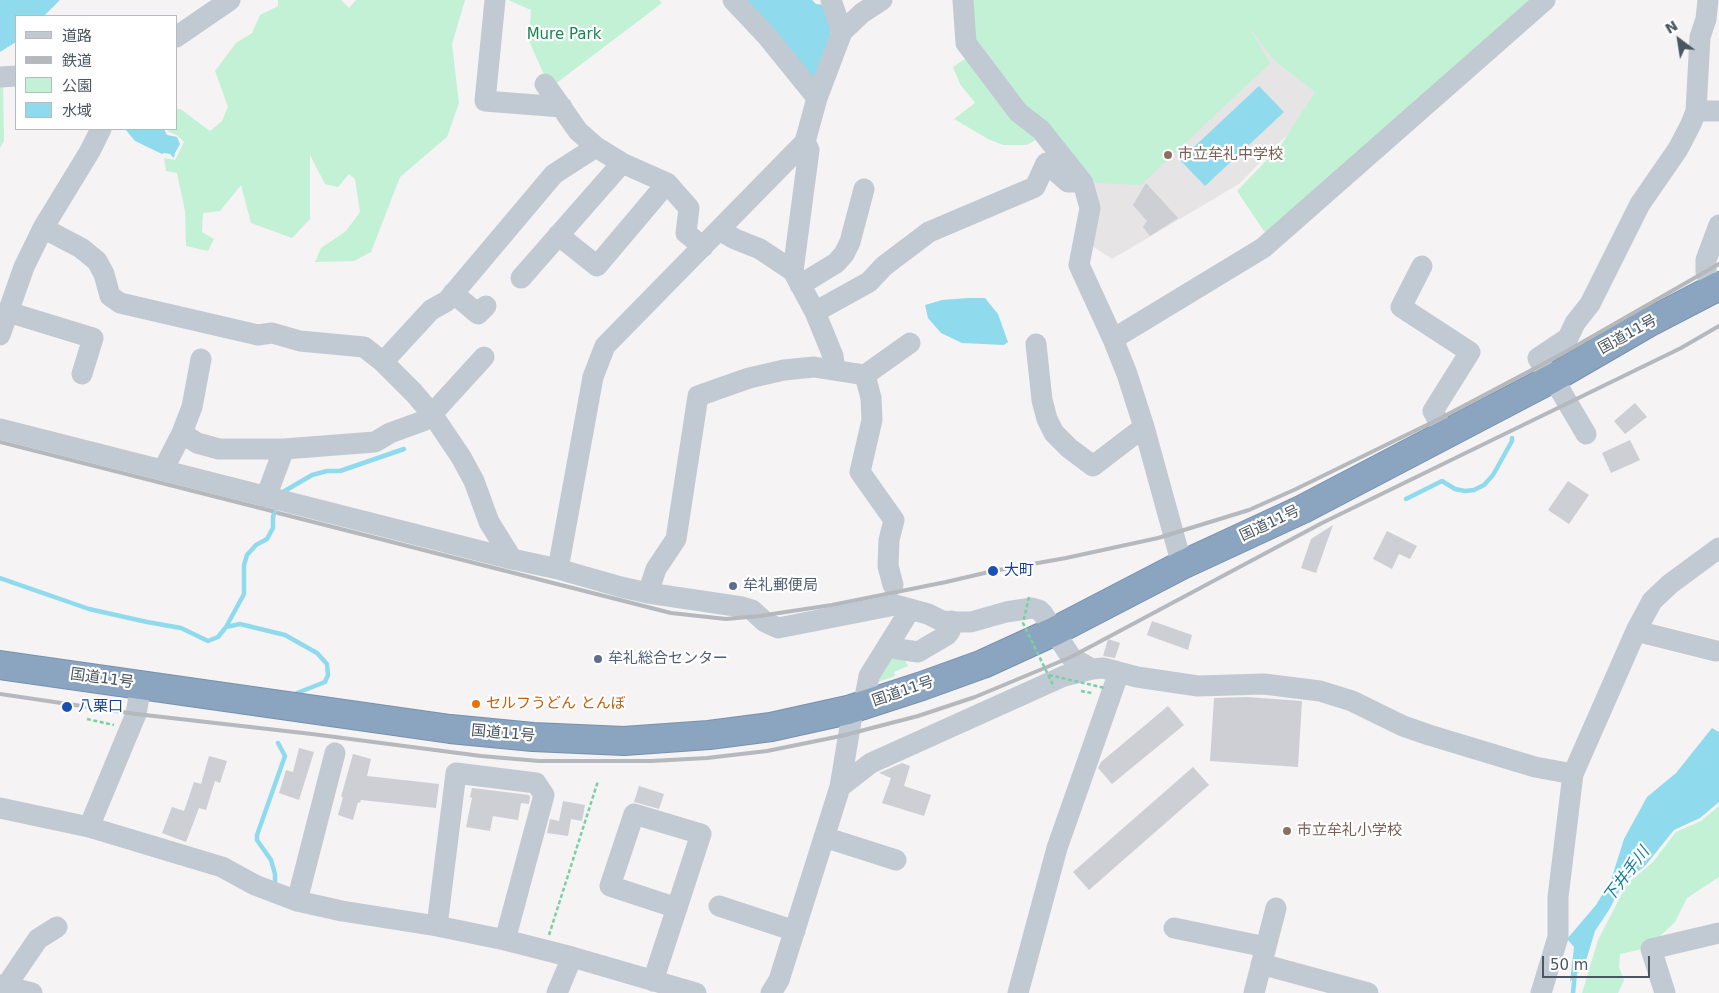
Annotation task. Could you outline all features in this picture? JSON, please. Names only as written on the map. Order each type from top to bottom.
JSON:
[{"type":"highway","name":"国道11号","points":[[0,665],[450,729],[533,737],[624,741],[709,735],[771,727],[859,707],[983,664],[1055,631],[1182,565],[1303,509],[1446,435],[1716,287]]},
{"type":"street","points":[[178,36],[230,0]]},
{"type":"street","points":[[495,0],[485,101],[562,107]]},
{"type":"street","points":[[733,0],[766,35],[817,98]]},
{"type":"street","points":[[831,0],[842,32]]},
{"type":"street","points":[[558,569],[593,377],[605,346],[805,142],[817,98],[842,32],[862,13],[882,0]]},
{"type":"street","points":[[963,0],[966,43],[1018,112],[1041,130],[1083,183],[1090,208],[1079,265],[1114,339],[1144,427],[1182,565]]},
{"type":"street","points":[[1114,339],[1263,248],[1545,0]]},
{"type":"street","points":[[1586,434],[1538,358],[1568,338],[1575,323],[1590,304],[1640,204],[1678,150],[1692,124],[1696,111],[1700,37],[1706,19],[1708,0]]},
{"type":"street","points":[[0,78],[15,76]]},
{"type":"street","points":[[545,84],[578,131],[596,147],[622,163],[667,183],[689,208],[686,233],[703,247]]},
{"type":"street","points":[[1696,111],[1719,111]]},
{"type":"street","points":[[0,334],[7,300],[43,228],[90,151],[100,130]]},
{"type":"street","points":[[797,278],[809,150],[805,142]]},
{"type":"street","points":[[383,362],[431,310],[447,301],[554,174],[596,147]]},
{"type":"street","points":[[521,278],[622,163]]},
{"type":"street","points":[[815,312],[869,282],[884,266],[929,232],[1034,187],[1046,163],[1068,182],[1083,183]]},
{"type":"street","points":[[558,235],[597,266],[667,183]]},
{"type":"street","points":[[797,278],[836,263],[844,254],[850,242],[864,189]]},
{"type":"street","points":[[1716,287],[1706,272],[1706,260],[1719,225]]},
{"type":"street","points":[[43,228],[81,248],[98,261],[110,296],[120,303],[258,335],[272,333],[300,341],[364,347],[383,362],[432,414],[474,480],[489,522],[512,559]]},
{"type":"street","points":[[719,230],[734,239],[760,249],[797,278],[815,312],[833,356],[835,369]]},
{"type":"street","points":[[1422,266],[1401,306],[1470,352],[1433,411],[1446,435]]},
{"type":"street","points":[[453,293],[478,314],[486,306]]},
{"type":"street","points":[[7,300],[93,338],[82,374]]},
{"type":"street","points":[[648,593],[656,569],[676,539],[698,396],[749,378],[784,370],[814,367],[865,375],[910,343]]},
{"type":"street","points":[[1036,344],[1042,400],[1047,419],[1054,433],[1069,448],[1093,466],[1144,427]]},
{"type":"street","points":[[182,433],[197,443],[219,449],[284,449],[375,442],[390,433],[423,421],[432,414],[484,357]]},
{"type":"street","points":[[163,470],[182,433],[192,408],[201,359]]},
{"type":"street","points":[[865,375],[871,398],[872,420],[860,472],[894,520],[889,540],[888,566],[893,585]]},
{"type":"street","points":[[0,429],[648,593],[742,607],[752,610],[765,622],[778,628],[895,605],[928,614],[942,621],[952,622],[971,622],[1006,612],[1032,608],[1039,610],[1043,614],[1071,657],[1092,668]]},
{"type":"street","points":[[266,497],[284,449]]},
{"type":"street","points":[[1541,993],[1558,937],[1558,897],[1573,774],[1636,630],[1652,601],[1670,584],[1719,548]]},
{"type":"street","points":[[771,993],[779,980],[840,787],[859,707],[869,676],[910,610]]},
{"type":"street","points":[[889,644],[898,649],[918,652],[947,635],[952,622]]},
{"type":"street","points":[[1636,630],[1715,647]]},
{"type":"street","points":[[840,787],[871,763],[1064,676],[1092,668],[1103,668],[1137,677],[1198,686],[1264,684],[1320,691],[1352,701],[1403,726],[1429,735],[1535,767],[1573,774]]},
{"type":"street","points":[[1018,993],[1057,848],[1119,672]]},
{"type":"street","points":[[89,827],[136,714],[141,685]]},
{"type":"street","points":[[297,901],[335,754]]},
{"type":"street","points":[[437,926],[456,774],[536,783],[544,795],[505,940]]},
{"type":"street","points":[[0,808],[89,827],[222,867],[255,885],[297,901],[342,911],[437,926],[505,940],[572,957],[696,993]]},
{"type":"street","points":[[653,981],[677,908],[701,834],[634,814],[610,886],[677,908]]},
{"type":"street","points":[[824,837],[896,860]]},
{"type":"street","points":[[718,906],[795,931]]},
{"type":"street","points":[[1254,993],[1276,908]]},
{"type":"street","points":[[32,993],[3,985],[38,939],[57,927]]},
{"type":"street","points":[[1174,928],[1263,955],[1368,993]]},
{"type":"street","points":[[1665,993],[1652,949],[1719,932]]},
{"type":"street","points":[[558,993],[572,957]]},
{"type":"path","points":[[1029,597],[1023,623],[1054,687]]},
{"type":"path","points":[[1049,675],[1105,688]]},
{"type":"path","points":[[1080,690],[1096,694]]},
{"type":"path","points":[[87,719],[130,728]]},
{"type":"path","points":[[544,950],[598,780]]},
{"type":"shaded area","name":"市立牟礼中学校","points":[[966,0],[1261,0],[1331,90],[1239,184],[1112,259],[1089,244],[1097,205]]},
{"type":"green space","points":[[278,0],[341,0],[349,8],[356,0],[465,0],[452,44],[459,103],[447,137],[400,177],[371,252],[354,261],[315,262],[321,248],[346,231],[360,212],[355,179],[349,174],[338,187],[325,184],[310,155],[310,219],[292,238],[251,223],[241,185],[220,211],[203,213],[202,232],[214,239],[208,251],[186,246],[185,211],[177,173],[166,171],[164,158],[175,160],[184,142],[168,130],[178,130],[178,109],[210,131],[222,121],[228,107],[215,71],[236,43],[252,33],[260,15],[278,6]]},
{"type":"green space","name":"Mure Park","points":[[508,0],[659,0],[662,3],[550,88],[529,41],[531,10]]},
{"type":"green space","points":[[971,0],[1533,0],[1266,234],[1237,191],[1281,145],[1315,92],[1274,60],[1248,26],[1270,63],[1141,185],[1096,183],[1048,124],[1023,104],[973,35]]},
{"type":"green space","points":[[969,56],[1035,140],[1027,145],[1003,145],[988,139],[954,119],[975,103],[960,84],[953,67]]},
{"type":"green space","points":[[0,83],[3,83],[4,141],[0,148]]},
{"type":"green space","points":[[891,657],[905,660],[908,666],[894,672],[895,676],[875,683]]},
{"type":"green space","points":[[1719,806],[1719,877],[1687,898],[1675,922],[1653,943],[1638,950],[1620,954],[1619,967],[1624,980],[1618,993],[1582,993],[1598,940],[1627,884],[1653,862],[1676,832],[1701,821]]},
{"type":"water","points":[[0,0],[60,0],[45,15],[15,15],[15,43],[0,52]]},
{"type":"water","points":[[738,0],[812,0],[816,4],[828,5],[832,22],[830,37],[816,80]]},
{"type":"water","points":[[1259,86],[1284,112],[1205,186],[1180,160]]},
{"type":"water","points":[[126,130],[164,130],[167,135],[177,137],[180,144],[174,158],[170,154],[162,154],[135,141]]},
{"type":"water","points":[[985,298],[998,314],[1008,342],[1004,345],[962,343],[941,333],[928,318],[925,305],[942,300]]},
{"type":"water","points":[[1712,728],[1719,732],[1719,802],[1700,818],[1674,830],[1645,866],[1624,882],[1595,931],[1585,964],[1570,982],[1574,947],[1567,939],[1596,905],[1611,880],[1624,839],[1647,797],[1676,773]]},
{"type":"building","points":[[1146,183],[1178,218],[1150,236],[1143,227],[1147,221],[1133,205]]},
{"type":"building","points":[[1635,403],[1647,417],[1625,434],[1614,421]]},
{"type":"building","points":[[1630,440],[1640,460],[1611,473],[1602,453]]},
{"type":"building","points":[[1568,481],[1589,495],[1569,524],[1548,510]]},
{"type":"building","points":[[1333,525],[1316,573],[1301,568],[1311,539]]},
{"type":"building","points":[[1387,531],[1417,546],[1410,559],[1399,554],[1392,569],[1373,559]]},
{"type":"building","points":[[1152,621],[1192,635],[1188,650],[1147,635]]},
{"type":"building","points":[[1108,639],[1120,643],[1115,658],[1103,656]]},
{"type":"building","points":[[1247,697],[1302,701],[1298,767],[1210,761],[1214,698]]},
{"type":"building","points":[[1168,706],[1184,725],[1112,784],[1098,768],[1101,762]]},
{"type":"building","points":[[299,748],[314,752],[299,800],[279,793],[286,770],[293,772]]},
{"type":"building","points":[[353,754],[371,759],[367,776],[439,784],[436,808],[361,800],[360,803],[358,802],[353,820],[338,815]]},
{"type":"building","points":[[209,756],[227,761],[220,783],[215,781],[206,810],[199,808],[186,842],[162,833],[172,807],[184,811],[194,782],[201,784]]},
{"type":"building","points":[[902,763],[910,766],[904,786],[931,795],[924,816],[882,803],[891,778],[879,773]]},
{"type":"building","points":[[1193,767],[1209,785],[1089,890],[1073,872]]},
{"type":"building","points":[[639,786],[664,794],[659,809],[634,802]]},
{"type":"building","points":[[472,788],[529,795],[529,804],[521,803],[518,820],[493,816],[490,831],[466,827],[472,798],[470,797]]},
{"type":"building","points":[[563,801],[585,805],[582,821],[571,819],[568,836],[547,833],[550,819],[559,821]]},
{"type":"waterway","points":[[1406,499],[1442,481],[1455,489],[1465,491],[1474,490],[1484,485],[1493,475],[1512,438]]},
{"type":"waterway","points":[[283,492],[312,475],[327,471],[340,471],[404,449]]},
{"type":"waterway","points":[[226,627],[244,594],[244,565],[247,555],[256,545],[267,539],[273,528],[273,517],[276,507]]},
{"type":"waterway","points":[[0,578],[89,609],[181,628],[208,641],[218,637],[226,627],[240,624],[285,635],[317,653],[327,664],[328,675],[325,682],[297,693]]},
{"type":"waterway","points":[[275,885],[275,874],[271,860],[257,840],[257,835],[285,756],[278,743]]},
{"type":"waterway","name":"下井手川","points":[[1573,993],[1575,972]]},
{"type":"railway","points":[[278,513],[671,613],[726,619],[832,605],[1158,538],[1249,510],[1437,420],[1560,355],[1719,264]]},
{"type":"railway","points":[[0,694],[136,714],[481,756],[539,761],[651,761],[707,758],[767,751],[841,736],[918,716],[975,697],[1071,657],[1322,523],[1681,348],[1719,326]]},
{"type":"railway","points":[[0,442],[272,511]]},
{"type":"place","name":"市立牟礼中学校","points":[[1168,155]]},
{"type":"place","name":"大町","points":[[993,571]]},
{"type":"place","name":"牟礼郵便局","points":[[733,586]]},
{"type":"place","name":"牟礼総合センター","points":[[598,659]]},
{"type":"place","name":"セルフうどん とんぼ","points":[[476,704]]},
{"type":"place","name":"八栗口","points":[[67,707]]},
{"type":"place","name":"市立牟礼小学校","points":[[1287,831]]}]
